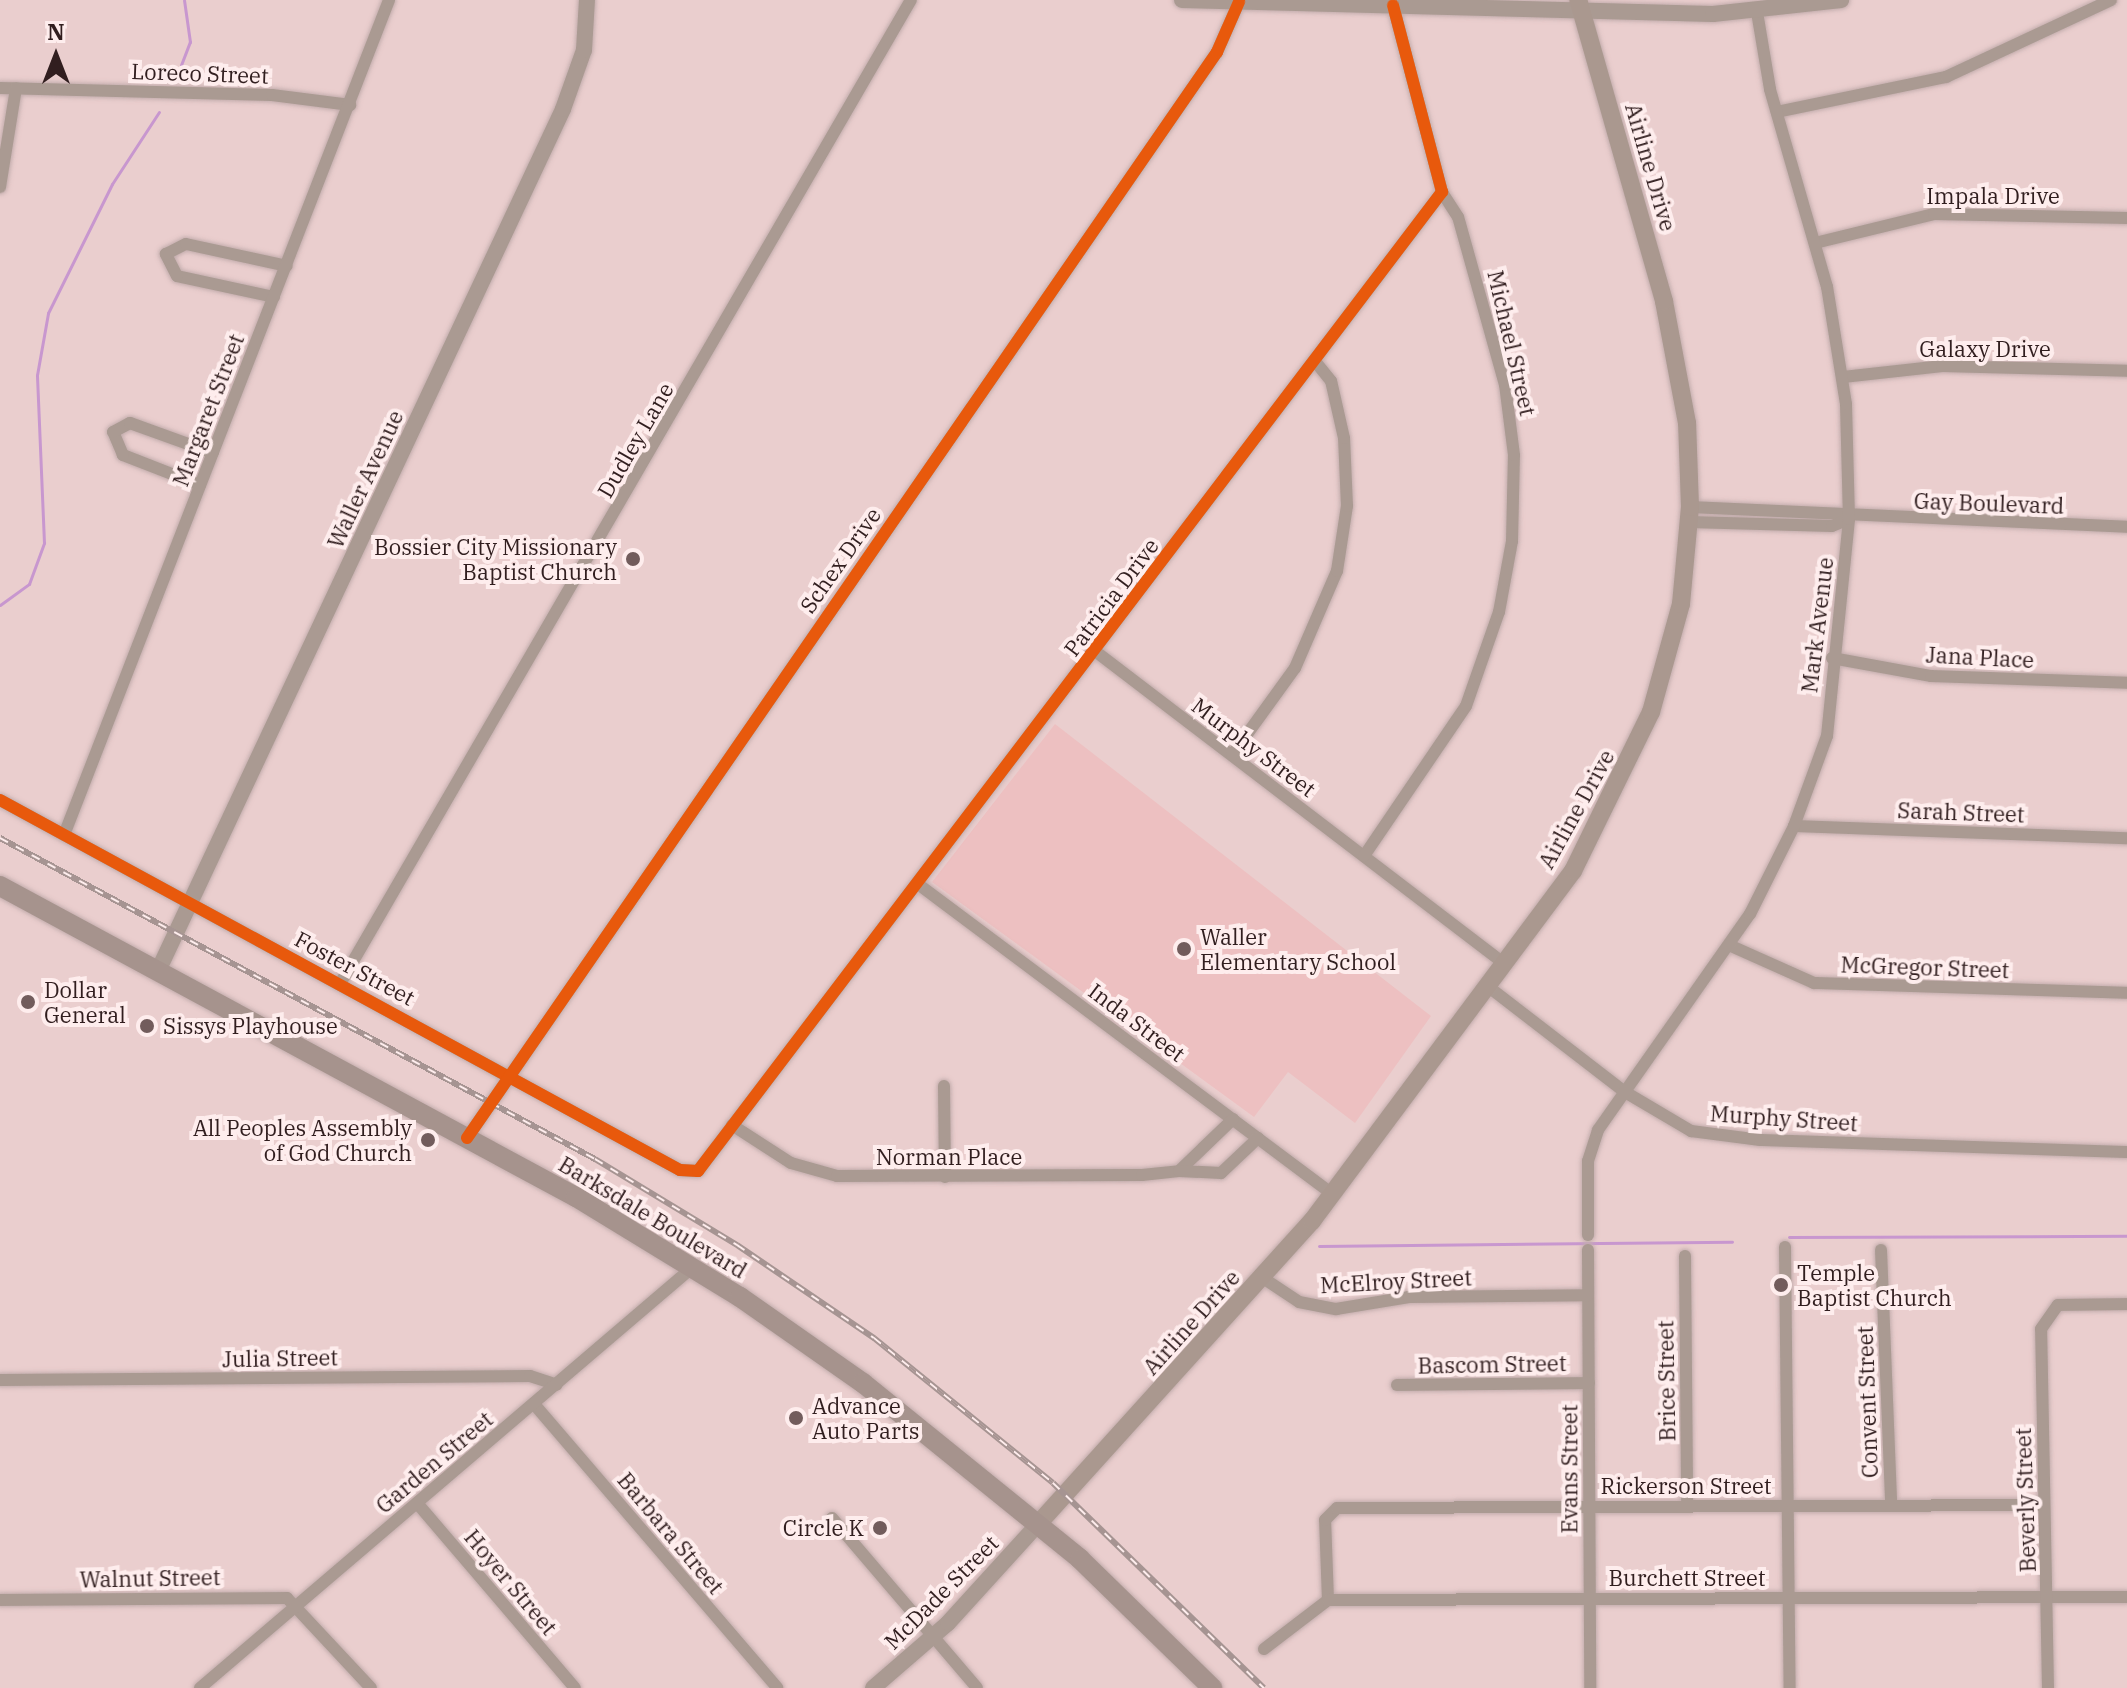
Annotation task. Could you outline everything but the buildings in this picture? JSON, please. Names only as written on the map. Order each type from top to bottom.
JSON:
[{"type":"main road","name":"Airline Drive","points":[[1038,1524],[1263,1278],[1331,1193],[1573,871],[1637,749],[1673,640],[1690,514],[1687,423],[1671,330],[1580,6]]},
{"type":"main road","name":"Barksdale Boulevard","points":[[0,886],[467,1138],[693,1267],[863,1383],[1038,1524],[1212,1688]]},
{"type":"street","name":"Margaret Street","points":[[64,835],[389,0]]},
{"type":"street","name":"Waller Avenue","points":[[158,971],[563,109],[584,50],[587,0]]},
{"type":"street","name":"Dudley Lane","points":[[341,982],[911,0]]},
{"type":"street","points":[[1182,0],[1757,12],[1829,1]]},
{"type":"street","points":[[1777,112],[1946,77],[2111,0]]},
{"type":"street","name":"Schex Drive","points":[[467,1138],[508,1073],[1217,52],[1239,2]]},
{"type":"street","points":[[1393,5],[1442,192]]},
{"type":"street","name":"Mark Avenue","points":[[1588,1235],[1590,1151],[1625,1092],[1731,946],[1794,826],[1824,748],[1849,519],[1843,377],[1815,243],[1777,112],[1757,12]]},
{"type":"street","name":"Loreco Street","points":[[0,88],[272,95],[350,105]]},
{"type":"street","points":[[0,187],[16,88]]},
{"type":"street","name":"Patricia Drive","points":[[689,1173],[732,1125],[918,884],[1442,192]]},
{"type":"street","name":"Michael Street","points":[[1364,856],[1466,706],[1495,627],[1512,541],[1507,396],[1458,217],[1442,192]]},
{"type":"street","name":"Impala Drive","points":[[1815,243],[1934,214],[2127,218]]},
{"type":"street","points":[[274,297],[177,276],[166,254],[186,244],[287,266]]},
{"type":"street","points":[[1232,755],[1295,668],[1337,571],[1347,519],[1346,449],[1331,381],[1315,361]]},
{"type":"street","name":"Galaxy Drive","points":[[1843,377],[1942,366],[2127,371]]},
{"type":"street","points":[[200,485],[123,455],[113,432],[130,423],[213,453]]},
{"type":"street","name":"Gay Boulevard","points":[[1690,514],[1832,511],[1849,519],[2127,527]]},
{"type":"street","name":"Murphy Street","points":[[1095,651],[1502,962]]},
{"type":"street","name":"Jana Place","points":[[1832,658],[1931,676],[2127,683]]},
{"type":"street","name":"Foster Street","points":[[0,800],[689,1173]]},
{"type":"street","name":"Sarah Street","points":[[1794,826],[2127,838]]},
{"type":"street","name":"Inda Street","points":[[918,884],[1331,1193]]},
{"type":"street","name":"McGregor Street","points":[[1731,946],[1814,983],[2127,993]]},
{"type":"street","name":"Murphy Street","points":[[1486,985],[1625,1092],[1674,1123],[1735,1138],[2127,1152]]},
{"type":"street","points":[[944,1086],[945,1177]]},
{"type":"street","points":[[1179,1171],[1233,1119]]},
{"type":"street","name":"Norman Place","points":[[732,1125],[813,1171],[945,1177],[1179,1171],[1221,1173],[1258,1138]]},
{"type":"street","points":[[1785,1247],[1790,1688]]},
{"type":"street","name":"Evans Street","points":[[1588,1250],[1590,1688]]},
{"type":"street","name":"Convent Street","points":[[1881,1250],[1891,1504]]},
{"type":"street","name":"Brice Street","points":[[1685,1256],[1687,1507]]},
{"type":"street","name":"Garden Street","points":[[200,1688],[693,1267]]},
{"type":"street","name":"McElroy Street","points":[[1263,1278],[1299,1302],[1336,1309],[1409,1297],[1588,1295]]},
{"type":"street","name":"Beverly Street","points":[[2048,1688],[2041,1337],[2047,1312],[2063,1304],[2127,1304]]},
{"type":"street","name":"Julia Street","points":[[0,1380],[530,1376],[557,1385]]},
{"type":"street","name":"Bascom Street","points":[[1397,1385],[1589,1383]]},
{"type":"street","name":"Barbara Street","points":[[534,1404],[777,1688]]},
{"type":"street","name":"Hoyer Street","points":[[417,1503],[575,1688]]},
{"type":"street","name":"Rickerson Street","points":[[1328,1600],[1328,1512],[1589,1506],[2044,1505]]},
{"type":"street","points":[[832,1518],[977,1688]]},
{"type":"street","name":"McDade Street","points":[[873,1688],[933,1637],[1038,1524]]},
{"type":"street","name":"Walnut Street","points":[[0,1600],[279,1597],[299,1604]]},
{"type":"street","name":"Burchett Street","points":[[1328,1600],[2127,1597]]},
{"type":"street","points":[[1264,1649],[1328,1600]]},
{"type":"street","points":[[299,1604],[371,1688]]},
{"type":"shaded area","name":"Waller Elementary School","points":[[1055,724],[1431,1016],[1355,1123],[1288,1072],[1254,1117],[932,882]]},
{"type":"waterway","points":[[181,65],[190,42],[184,0]]},
{"type":"waterway","points":[[0,605],[29,584],[44,543],[37,375],[48,313],[112,184],[159,112]]},
{"type":"waterway","points":[[1789,1237],[2127,1236]]},
{"type":"waterway","points":[[1319,1246],[1732,1242]]},
{"type":"railway","points":[[0,838],[595,1159],[737,1245],[874,1338],[1053,1483],[1264,1688]]},
{"type":"cycle path","points":[[467,1138],[1217,52],[1239,2]]},
{"type":"cycle path","points":[[0,800],[680,1170],[698,1171],[1442,192],[1393,5]]},
{"type":"place","name":"Bossier City Missionary Baptist Church","points":[[633,559]]},
{"type":"place","name":"Waller Elementary School","points":[[1184,949]]},
{"type":"place","name":"Dollar General","points":[[28,1002]]},
{"type":"place","name":"Sissys Playhouse","points":[[147,1026]]},
{"type":"place","name":"All Peoples Assembly of God Church","points":[[428,1140]]},
{"type":"place","name":"Temple Baptist Church","points":[[1781,1285]]},
{"type":"place","name":"Advance Auto Parts","points":[[796,1418]]},
{"type":"place","name":"Circle K","points":[[880,1528]]}]
